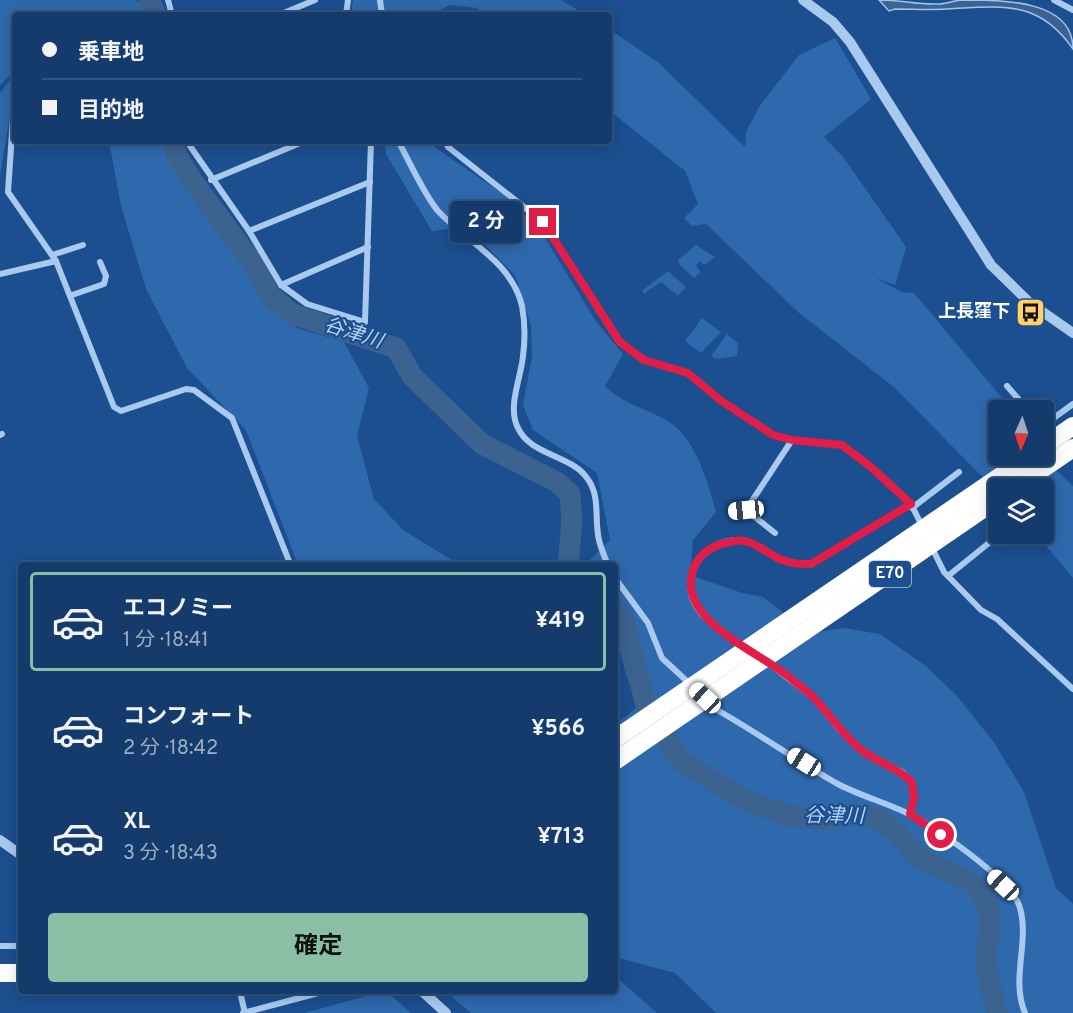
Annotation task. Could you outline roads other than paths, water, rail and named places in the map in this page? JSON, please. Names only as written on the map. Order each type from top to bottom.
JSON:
[{"type":"highway","points":[[1054,439],[1073,426]]},
{"type":"highway","name":"E70","points":[[1020,478],[1073,448]]},
{"type":"highway","name":"E70","points":[[618,737],[763,638],[988,498]]},
{"type":"highway","name":"E70","points":[[618,759],[988,506]]},
{"type":"highway","points":[[0,973],[18,973]]},
{"type":"highway","points":[[0,980],[18,980]]},
{"type":"street","points":[[286,12],[315,0]]},
{"type":"street","points":[[803,0],[833,22],[850,42],[991,265],[1030,303],[1073,333]]},
{"type":"street","points":[[1054,0],[1073,10]]},
{"type":"street","points":[[12,133],[8,192],[54,258],[72,296],[114,407],[121,411],[186,389],[195,390],[232,418],[289,562]]},
{"type":"street","points":[[190,144],[211,180],[249,231],[280,285],[307,304],[365,322],[371,144]]},
{"type":"street","points":[[211,180],[298,144]]},
{"type":"street","points":[[400,144],[438,211],[486,252],[510,279],[522,306],[524,336],[523,357],[515,399],[518,429],[538,448],[575,467],[588,478],[596,501],[598,539],[607,562]]},
{"type":"street","points":[[446,144],[543,222],[620,342],[644,360],[688,373],[720,400],[773,435],[792,440],[842,445],[871,467],[912,506],[946,574],[981,610],[997,619],[1073,689]]},
{"type":"street","points":[[249,231],[370,182]]},
{"type":"street","points":[[0,274],[54,258],[83,244]]},
{"type":"street","points":[[280,285],[368,247]]},
{"type":"street","points":[[72,296],[104,284],[106,276],[100,262]]},
{"type":"street","points":[[1007,386],[1019,400]]},
{"type":"street","points":[[1054,419],[1073,404]]},
{"type":"street","points":[[746,510],[792,440]]},
{"type":"street","points":[[1054,440],[1073,464]]},
{"type":"street","points":[[910,814],[914,798],[912,782],[903,773],[860,750],[806,691],[781,670],[717,627],[700,612],[692,595],[690,579],[697,560],[706,550],[738,540],[757,546],[793,564],[811,564],[912,506],[959,472]]},
{"type":"street","points":[[731,511],[746,510],[775,533]]},
{"type":"street","points":[[946,574],[988,543]]},
{"type":"street","points":[[618,582],[648,622],[662,658],[695,688]]},
{"type":"street","points":[[703,696],[719,711],[837,784],[910,814],[972,856],[1014,894],[1020,906],[1022,922],[1018,983],[1025,1013]]},
{"type":"street","points":[[0,840],[18,853]]},
{"type":"street","points":[[0,946],[18,946]]},
{"type":"street","points":[[240,994],[244,1013],[315,994]]},
{"type":"street","points":[[425,994],[446,1013]]},
{"type":"waterway","name":"谷津川","points":[[149,0],[155,12]]},
{"type":"waterway","name":"谷津川","points":[[174,144],[177,156],[194,183],[252,262],[270,295],[292,314],[396,348],[412,376],[482,444],[557,482],[570,494],[572,520],[568,562]]},
{"type":"waterway","name":"谷津川","points":[[618,614],[623,617],[647,709],[682,762],[741,798],[789,816],[824,819],[852,813],[878,818],[898,834],[920,859],[968,880],[984,896],[990,911],[986,967],[997,1013]]},
{"type":"place","name":"上長窪下","points":[[1031,312]]}]
